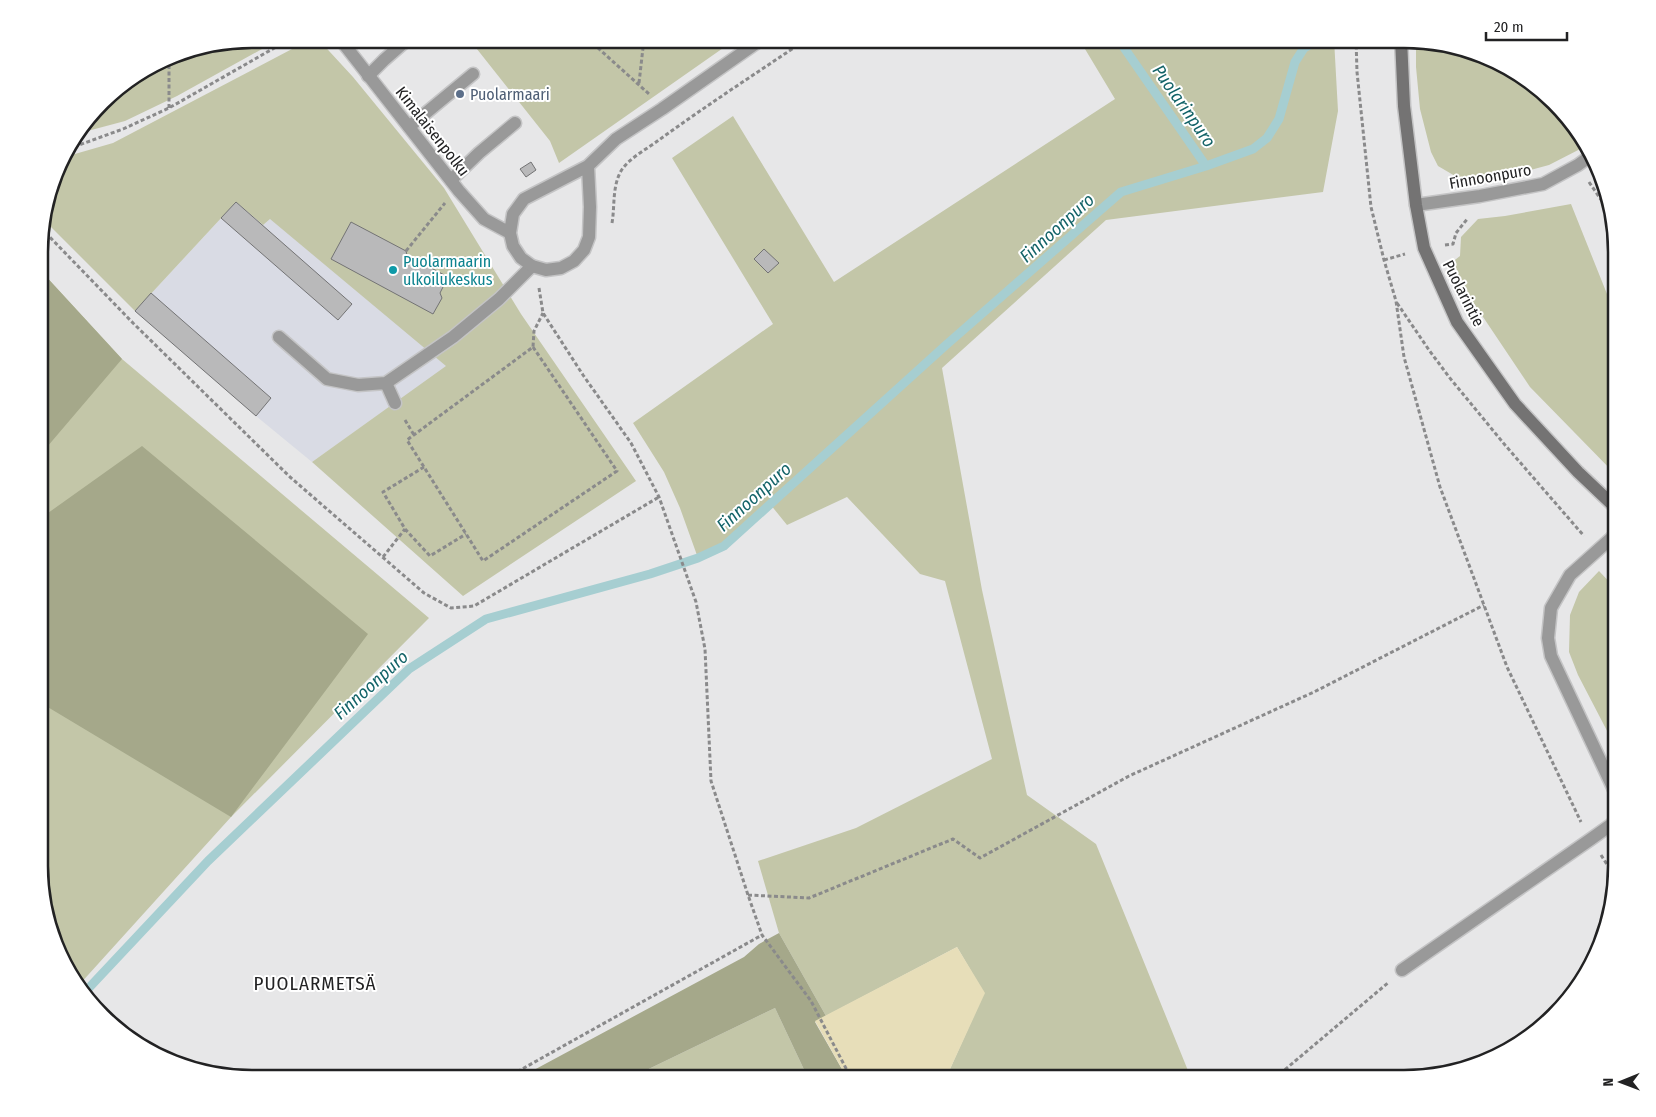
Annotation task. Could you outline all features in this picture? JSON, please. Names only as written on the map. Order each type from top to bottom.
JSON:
[{"type":"main road","name":"Puolarintie","points":[[1401,48],[1404,106],[1416,205],[1424,248],[1457,322],[1515,404],[1578,472],[1608,500]]},
{"type":"street","name":"Kimalaisenpolku","points":[[347,48],[458,191],[484,219],[510,233]]},
{"type":"street","points":[[368,76],[398,48]]},
{"type":"street","points":[[588,166],[589,237],[584,250],[574,262],[561,268],[546,270],[532,266],[521,258],[513,246],[510,233],[513,214],[524,199],[588,166],[616,139],[662,110],[749,48]]},
{"type":"street","points":[[409,126],[473,74]]},
{"type":"street","points":[[451,180],[479,153],[515,123]]},
{"type":"street","name":"Finnoonpuro","points":[[1416,205],[1480,196],[1543,184],[1586,159]]},
{"type":"street","points":[[279,336],[327,379],[358,384],[386,383],[453,337],[499,299],[532,266]]},
{"type":"street","points":[[386,383],[396,403]]},
{"type":"street","points":[[1608,541],[1570,575],[1551,608],[1548,638],[1551,656],[1608,777]]},
{"type":"street","points":[[1402,970],[1608,827]]},
{"type":"path","points":[[78,146],[123,129],[169,108],[274,48]]},
{"type":"path","points":[[598,48],[639,84],[662,110]]},
{"type":"path","points":[[639,84],[643,48]]},
{"type":"path","points":[[610,231],[614,190],[623,168],[676,127],[794,48]]},
{"type":"path","points":[[1356,48],[1358,82],[1371,207],[1396,301],[1404,356],[1440,487],[1507,667],[1580,819]]},
{"type":"path","points":[[169,65],[169,108]]},
{"type":"path","points":[[1578,165],[1603,202]]},
{"type":"path","points":[[406,251],[446,201],[458,191]]},
{"type":"path","points":[[1384,260],[1424,248],[1453,244],[1456,233],[1470,215]]},
{"type":"path","points":[[48,236],[133,323],[290,477],[424,593],[451,608],[474,606],[659,497]]},
{"type":"path","points":[[518,280],[527,286],[548,288]]},
{"type":"path","points":[[539,288],[543,313],[583,375],[632,443],[659,497],[696,602],[705,649],[711,781],[748,895],[762,935],[811,1001],[848,1070]]},
{"type":"path","points":[[1396,301],[1449,376],[1505,445],[1598,550]]},
{"type":"path","points":[[533,347],[407,440],[483,561],[618,471],[533,347],[534,330],[543,313]]},
{"type":"path","points":[[424,467],[382,492],[405,528],[430,556],[466,534]]},
{"type":"path","points":[[383,557],[405,528]]},
{"type":"path","points":[[748,895],[809,898],[953,839],[980,858],[1129,776],[1314,692],[1484,605]]},
{"type":"path","points":[[520,1070],[762,935]]},
{"type":"path","points":[[1285,1070],[1402,970]]},
{"type":"shaded area","points":[[236,202],[263,225],[270,219],[521,314],[312,462],[135,311]]},
{"type":"green space","points":[[264,48],[177,96],[125,121],[87,131],[117,98],[138,82],[161,69],[186,58],[212,51]]},
{"type":"green space","points":[[294,48],[326,48],[353,77],[444,188],[521,314],[636,481],[463,596],[312,462],[446,366],[270,219],[263,225],[236,202],[135,311],[49,225],[58,186],[72,155],[113,143]]},
{"type":"green space","points":[[476,48],[723,48],[559,163],[550,141]]},
{"type":"green space","points":[[1084,48],[1334,48],[1338,111],[1323,192],[1106,220],[942,368],[982,590],[1027,795],[1096,844],[1188,1070],[950,1070],[984,993],[957,947],[826,1016],[779,933],[758,861],[856,828],[992,759],[945,581],[920,574],[847,497],[787,525],[770,504],[724,546],[698,558],[680,508],[664,472],[633,423],[773,324],[672,158],[733,116],[834,282],[1115,99]]},
{"type":"green space","points":[[1417,48],[1457,54],[1495,69],[1518,82],[1549,107],[1566,127],[1580,149],[1549,165],[1516,174],[1479,181],[1455,176],[1438,166],[1431,152],[1420,109],[1416,67]]},
{"type":"green space","points":[[1571,204],[1608,296],[1608,467],[1530,387],[1471,299],[1451,263],[1460,256],[1461,237],[1478,219]]},
{"type":"green space","points":[[48,279],[122,359],[429,618],[231,817],[83,980],[58,931],[51,905],[48,878]]},
{"type":"green space","points":[[48,279],[122,359],[48,446]]},
{"type":"green space","points":[[142,446],[368,634],[231,817],[48,707],[48,513]]},
{"type":"green space","points":[[1599,571],[1608,580],[1608,733],[1578,675],[1569,652],[1570,615],[1579,592]]},
{"type":"green space","points":[[779,933],[826,1016],[815,1022],[842,1070],[804,1070],[775,1008],[647,1070],[534,1070],[744,957],[759,944]]},
{"type":"green space","points":[[775,1008],[804,1070],[647,1070]]},
{"type":"sand","points":[[957,947],[985,993],[950,1070],[843,1070],[815,1021]]},
{"type":"building","points":[[531,162],[536,170],[526,177],[520,169]]},
{"type":"building","points":[[236,202],[352,304],[338,320],[221,218]]},
{"type":"building","name":"Puolarmaarin ulkoilukeskus","points":[[351,222],[406,251],[407,255],[448,277],[440,293],[442,298],[433,314],[331,259]]},
{"type":"building","points":[[764,249],[779,263],[768,273],[754,259]]},
{"type":"building","points":[[151,293],[271,398],[256,416],[135,311]]},
{"type":"waterway","name":"Puolarinpuro","points":[[1124,48],[1206,166]]},
{"type":"waterway","name":"Finnoonpuro","points":[[89,988],[208,861],[409,669],[486,619],[650,574],[698,558],[724,546],[946,345],[1121,192],[1206,166],[1253,149],[1267,138],[1279,119],[1295,62],[1304,48]]},
{"type":"place","name":"Puolarmaari","points":[[460,94]]},
{"type":"place","name":"Puolarmaarin ulkoilukeskus","points":[[393,270]]},
{"type":"district","name":"PUOLARMETSÄ","points":[[315,983]]}]
